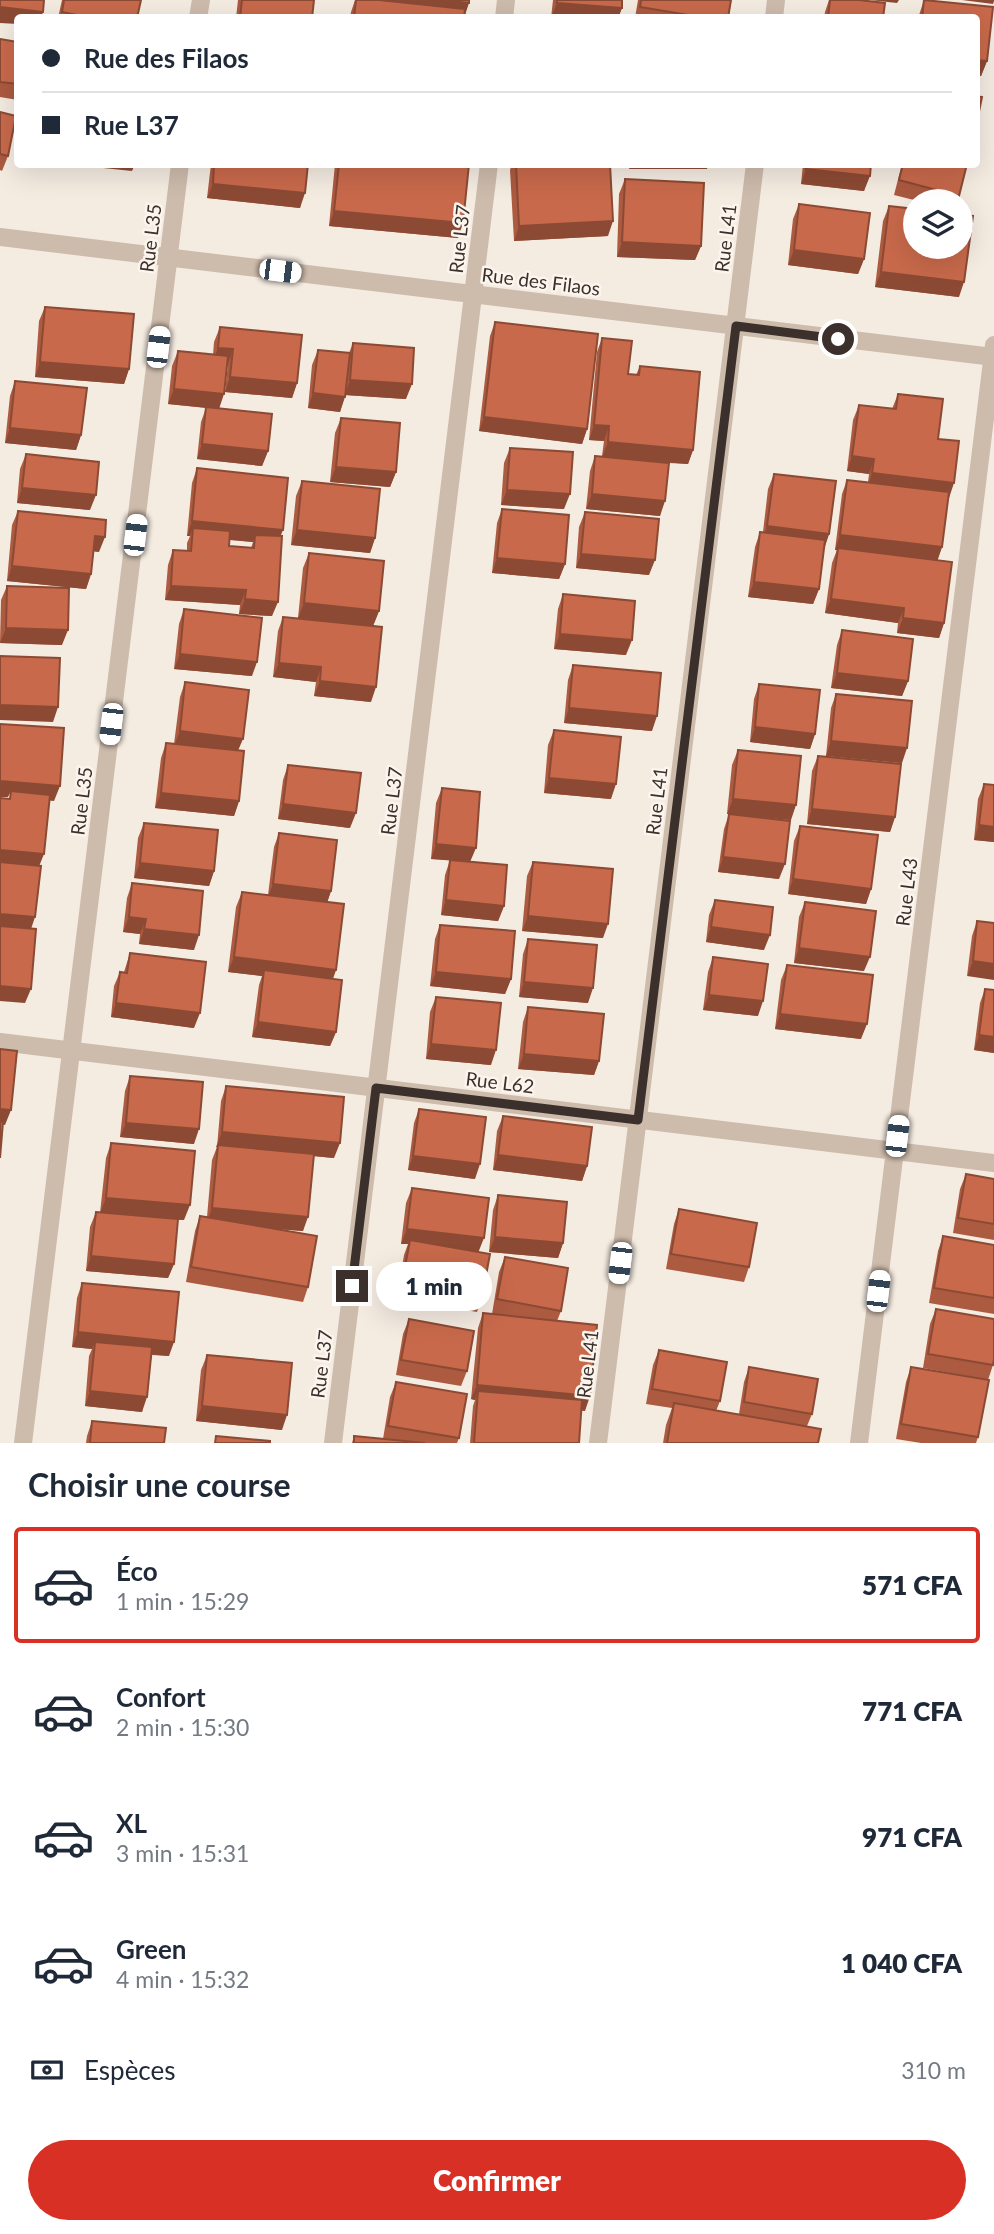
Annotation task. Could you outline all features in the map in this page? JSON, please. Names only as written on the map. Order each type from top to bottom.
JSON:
[{"type":"street","name":"Rue L35","points":[[23,1443],[180,168]]},
{"type":"street","name":"Rue L37","points":[[333,1443],[489,168]]},
{"type":"street","name":"Rue L41","points":[[598,1443],[755,168]]},
{"type":"street","name":"Rue des Filaos","points":[[0,237],[736,326],[993,353]]},
{"type":"street","name":"Rue L43","points":[[859,1443],[993,353]]},
{"type":"street","name":"Rue L62","points":[[0,1042],[994,1163]]},
{"type":"building","points":[[0,0],[44,0],[43,12],[0,7]]},
{"type":"building","points":[[64,0],[141,0],[138,14],[62,12]]},
{"type":"building","points":[[242,0],[314,0],[312,14],[240,14]]},
{"type":"building","points":[[356,0],[465,9],[464,14],[354,14]]},
{"type":"building","points":[[440,0],[469,0],[469,3]]},
{"type":"building","points":[[557,0],[622,0],[622,8],[557,3]]},
{"type":"building","points":[[641,0],[731,0],[729,14],[682,14],[640,7]]},
{"type":"building","points":[[830,0],[885,3],[884,14],[828,14]]},
{"type":"building","points":[[924,0],[993,7],[987,61],[980,60],[980,14],[922,14]]},
{"type":"building","points":[[0,39],[14,41],[14,84],[0,82]]},
{"type":"building","points":[[0,112],[14,116],[14,126],[8,156],[0,154]]},
{"type":"building","points":[[214,168],[308,168],[305,193],[213,184]]},
{"type":"building","points":[[339,168],[469,168],[463,223],[334,211]]},
{"type":"building","points":[[516,168],[610,168],[613,221],[519,226]]},
{"type":"building","points":[[806,168],[871,168],[870,176]]},
{"type":"building","points":[[902,168],[966,168],[961,189],[933,189],[899,180]]},
{"type":"building","points":[[625,179],[704,183],[701,246],[622,242]]},
{"type":"building","points":[[799,204],[870,213],[864,259],[794,250]]},
{"type":"building","points":[[889,206],[903,208],[903,259],[967,259],[964,282],[881,272]]},
{"type":"building","points":[[45,307],[134,314],[129,369],[40,362]]},
{"type":"building","points":[[495,322],[598,334],[587,429],[484,417]]},
{"type":"building","points":[[220,327],[302,335],[297,383],[230,377],[233,349],[218,348]]},
{"type":"building","points":[[602,338],[632,341],[628,374],[639,375],[640,366],[700,372],[693,450],[608,442],[609,426],[594,425]]},
{"type":"building","points":[[353,343],[414,348],[412,384],[350,380]]},
{"type":"building","points":[[318,350],[350,353],[345,397],[313,393]]},
{"type":"building","points":[[178,351],[228,356],[224,394],[174,389]]},
{"type":"building","points":[[15,381],[87,388],[81,435],[10,428]]},
{"type":"building","points":[[898,394],[943,399],[938,439],[959,441],[954,483],[872,473],[874,459],[852,456],[859,405],[896,409]]},
{"type":"building","points":[[206,407],[272,414],[268,451],[202,444]]},
{"type":"building","points":[[341,418],[400,423],[396,472],[336,467]]},
{"type":"building","points":[[510,448],[573,452],[570,494],[507,490]]},
{"type":"building","points":[[26,454],[99,462],[96,495],[22,488]]},
{"type":"building","points":[[595,456],[669,463],[665,501],[592,494]]},
{"type":"building","points":[[197,468],[288,478],[283,530],[192,521]]},
{"type":"building","points":[[774,474],[836,481],[829,534],[767,526]]},
{"type":"building","points":[[847,480],[949,492],[942,547],[840,535]]},
{"type":"building","points":[[302,481],[380,489],[375,538],[297,530]]},
{"type":"building","points":[[502,509],[569,515],[565,564],[497,558]]},
{"type":"building","points":[[18,511],[106,520],[105,537],[95,536],[91,574],[12,566]]},
{"type":"building","points":[[585,512],[659,519],[655,560],[581,554]]},
{"type":"building","points":[[193,528],[230,531],[229,546],[254,548],[255,535],[282,536],[278,602],[245,599],[246,590],[171,586],[173,550],[191,551]]},
{"type":"building","points":[[760,532],[825,540],[819,589],[754,582]]},
{"type":"building","points":[[838,548],[952,562],[944,623],[903,618],[904,608],[831,599]]},
{"type":"building","points":[[309,553],[384,561],[379,611],[304,603]]},
{"type":"building","points":[[7,586],[69,588],[68,630],[6,628]]},
{"type":"building","points":[[563,594],[635,601],[632,640],[560,634]]},
{"type":"building","points":[[184,609],[262,618],[257,662],[180,654]]},
{"type":"building","points":[[283,617],[382,627],[376,687],[320,681],[321,667],[279,663]]},
{"type":"building","points":[[842,630],[913,639],[908,681],[837,673]]},
{"type":"building","points":[[0,656],[60,658],[58,707],[0,705]]},
{"type":"building","points":[[573,665],[661,673],[657,716],[569,708]]},
{"type":"building","points":[[185,682],[249,690],[243,739],[180,731]]},
{"type":"building","points":[[759,684],[820,690],[815,734],[755,727]]},
{"type":"building","points":[[836,694],[912,701],[907,748],[831,741]]},
{"type":"building","points":[[0,724],[64,728],[60,786],[0,781]]},
{"type":"building","points":[[554,730],[621,737],[616,784],[549,778]]},
{"type":"building","points":[[166,743],[244,751],[239,801],[161,793]]},
{"type":"building","points":[[738,750],[801,756],[796,805],[733,799]]},
{"type":"building","points":[[818,756],[901,764],[895,817],[812,809]]},
{"type":"building","points":[[288,765],[361,773],[356,813],[283,804]]},
{"type":"building","points":[[984,784],[994,785],[994,827],[979,825]]},
{"type":"building","points":[[442,788],[480,792],[476,848],[436,844]]},
{"type":"building","points":[[11,791],[50,795],[44,854],[0,850],[0,798],[10,799]]},
{"type":"building","points":[[729,814],[790,821],[785,864],[723,857]]},
{"type":"building","points":[[144,823],[218,830],[214,871],[140,863]]},
{"type":"building","points":[[800,826],[878,835],[871,889],[793,879]]},
{"type":"building","points":[[279,833],[337,840],[331,891],[273,884]]},
{"type":"building","points":[[450,860],[507,865],[504,906],[446,900]]},
{"type":"building","points":[[0,862],[41,866],[35,917],[0,914]]},
{"type":"building","points":[[533,862],[613,869],[608,924],[528,916]]},
{"type":"building","points":[[132,883],[203,891],[199,935],[144,929],[146,919],[129,917]]},
{"type":"building","points":[[242,892],[344,904],[336,970],[234,957]]},
{"type":"building","points":[[715,900],[773,907],[770,935],[711,927]]},
{"type":"building","points":[[805,902],[876,911],[870,957],[799,948]]},
{"type":"building","points":[[977,921],[994,923],[994,964],[973,961]]},
{"type":"building","points":[[440,925],[515,931],[511,979],[436,972]]},
{"type":"building","points":[[0,926],[36,929],[31,989],[0,986]]},
{"type":"building","points":[[528,939],[597,945],[593,988],[524,982]]},
{"type":"building","points":[[130,953],[206,962],[200,1013],[116,1003],[120,972],[127,973]]},
{"type":"building","points":[[713,957],[768,964],[763,1001],[709,995]]},
{"type":"building","points":[[787,965],[873,975],[867,1024],[780,1014]]},
{"type":"building","points":[[264,970],[342,980],[336,1032],[258,1022]]},
{"type":"building","points":[[985,989],[994,990],[994,1037],[979,1035]]},
{"type":"building","points":[[436,997],[501,1003],[496,1050],[431,1044]]},
{"type":"building","points":[[528,1007],[604,1014],[599,1061],[524,1054]]},
{"type":"building","points":[[0,1049],[17,1051],[11,1110],[0,1109]]},
{"type":"building","points":[[130,1076],[203,1082],[199,1129],[126,1123]]},
{"type":"building","points":[[226,1086],[344,1097],[340,1143],[222,1132]]},
{"type":"building","points":[[419,1109],[486,1117],[480,1164],[413,1156]]},
{"type":"building","points":[[503,1116],[592,1127],[587,1166],[498,1155]]},
{"type":"building","points":[[0,1121],[3,1122],[0,1158]]},
{"type":"building","points":[[111,1143],[195,1151],[190,1205],[106,1198]]},
{"type":"building","points":[[218,1145],[314,1154],[308,1217],[212,1208]]},
{"type":"building","points":[[966,1174],[994,1179],[994,1224],[958,1218]]},
{"type":"building","points":[[412,1188],[489,1198],[484,1238],[407,1229]]},
{"type":"building","points":[[498,1195],[567,1202],[563,1243],[495,1237]]},
{"type":"building","points":[[679,1209],[757,1223],[749,1267],[671,1254]]},
{"type":"building","points":[[96,1212],[178,1219],[174,1264],[91,1256]]},
{"type":"building","points":[[200,1216],[317,1236],[308,1287],[191,1267]]},
{"type":"building","points":[[943,1236],[994,1245],[994,1298],[934,1288]]},
{"type":"building","points":[[410,1240],[490,1254],[482,1297],[402,1283]]},
{"type":"building","points":[[505,1257],[568,1268],[561,1311],[497,1299]]},
{"type":"building","points":[[82,1283],[179,1292],[174,1342],[78,1332]]},
{"type":"building","points":[[936,1309],[994,1319],[993,1365],[928,1354]]},
{"type":"building","points":[[483,1313],[597,1325],[590,1396],[477,1385]]},
{"type":"building","points":[[409,1319],[474,1331],[467,1371],[401,1360]]},
{"type":"building","points":[[95,1342],[152,1347],[147,1397],[90,1391]]},
{"type":"building","points":[[659,1350],[727,1362],[720,1401],[652,1389]]},
{"type":"building","points":[[207,1355],[292,1363],[287,1415],[202,1406]]},
{"type":"building","points":[[749,1367],[818,1379],[812,1414],[744,1402]]},
{"type":"building","points":[[911,1367],[989,1380],[978,1437],[901,1424]]},
{"type":"building","points":[[396,1382],[467,1394],[459,1438],[388,1426]]},
{"type":"building","points":[[478,1391],[582,1400],[579,1443],[474,1443]]},
{"type":"building","points":[[674,1403],[821,1429],[818,1443],[667,1443]]},
{"type":"building","points":[[92,1421],[166,1428],[164,1443],[90,1443]]},
{"type":"building","points":[[216,1436],[270,1441],[270,1443],[215,1443]]},
{"type":"building","points":[[354,1436],[425,1443],[354,1443]]},
{"type":"route","points":[[352,1286],[376,1088],[638,1120],[736,326],[838,339]]}]
